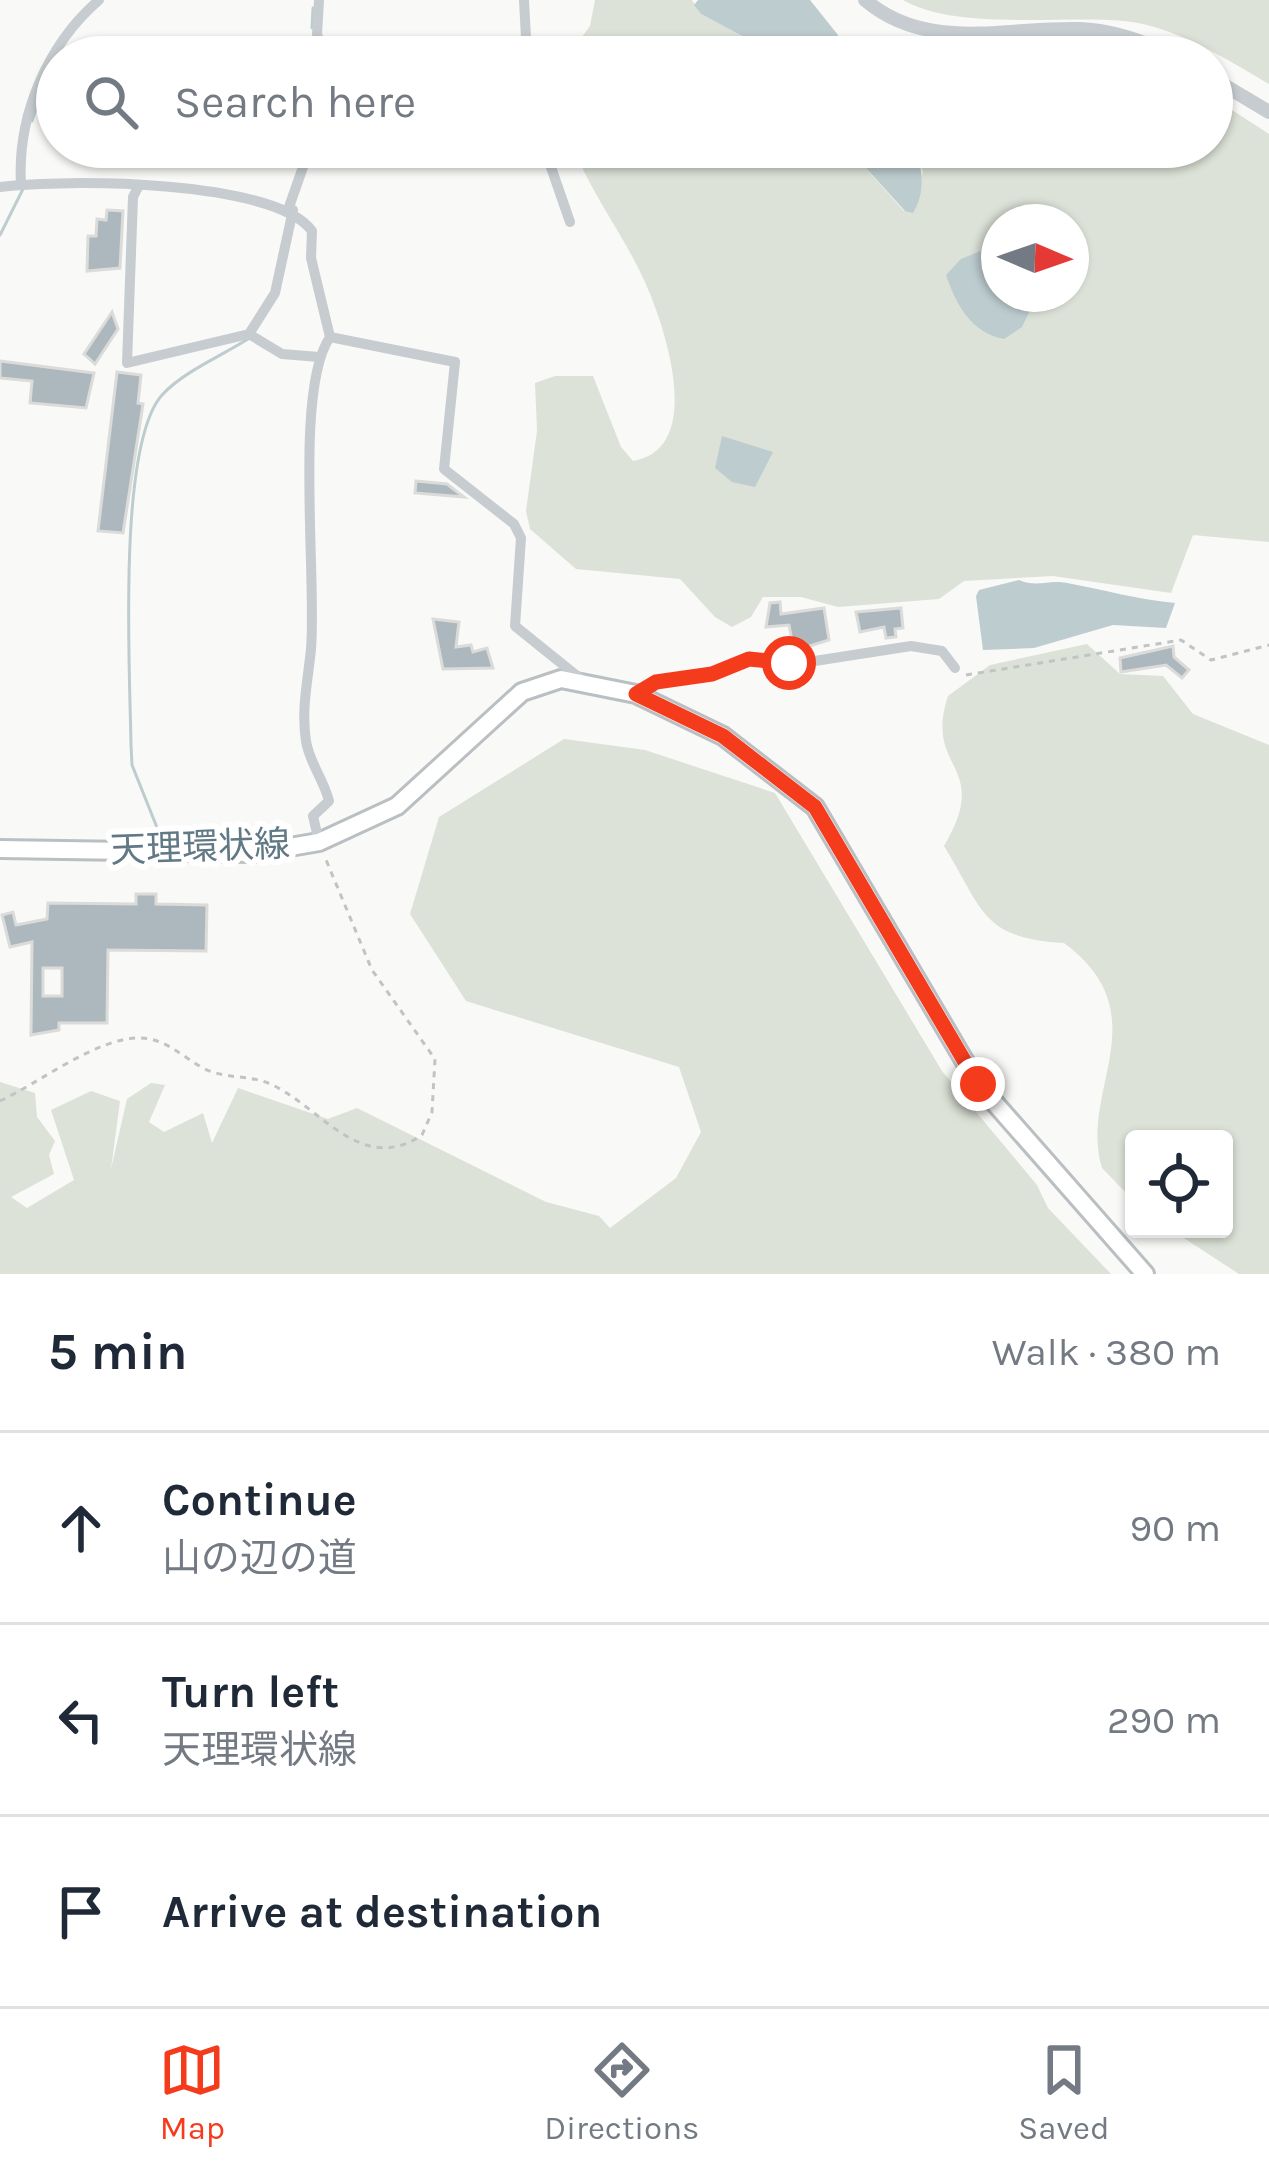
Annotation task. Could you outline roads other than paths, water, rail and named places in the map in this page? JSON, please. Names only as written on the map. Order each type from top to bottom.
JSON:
[{"type":"main road","name":"天理環状線","points":[[0,849],[255,854],[319,842],[397,806],[522,692],[560,680],[582,680],[636,694],[723,736],[815,807],[978,1084],[1145,1274]]},
{"type":"street","points":[[65,36],[99,0]]},
{"type":"street","points":[[318,36],[319,0]]},
{"type":"street","points":[[524,0],[526,36]]},
{"type":"street","points":[[865,0],[895,21],[931,33],[1082,29],[1123,36]]},
{"type":"street","points":[[1233,91],[1269,112]]},
{"type":"street","points":[[21,184],[19,143],[36,103]]},
{"type":"street","points":[[139,184],[133,197],[127,363],[249,334],[275,293],[304,168]]},
{"type":"street","points":[[551,168],[570,222]]},
{"type":"street","points":[[0,187],[139,184],[291,209],[312,230],[311,258],[330,337],[319,357],[314,403],[311,648],[304,719],[306,748],[329,801],[313,816],[319,842]]},
{"type":"street","points":[[249,334],[282,354],[319,357]]},
{"type":"street","points":[[330,337],[455,362],[444,469],[514,524],[522,549],[515,626],[582,680]]},
{"type":"street","points":[[636,694],[656,682],[712,674],[763,657],[802,663],[911,646],[942,651],[955,668]]},
{"type":"waterway","points":[[312,28],[313,8]]},
{"type":"waterway","points":[[32,121],[36,108]]},
{"type":"waterway","points":[[0,235],[23,189]]},
{"type":"waterway","points":[[160,835],[132,765],[129,562],[138,461],[148,422],[162,395],[248,339]]}]
